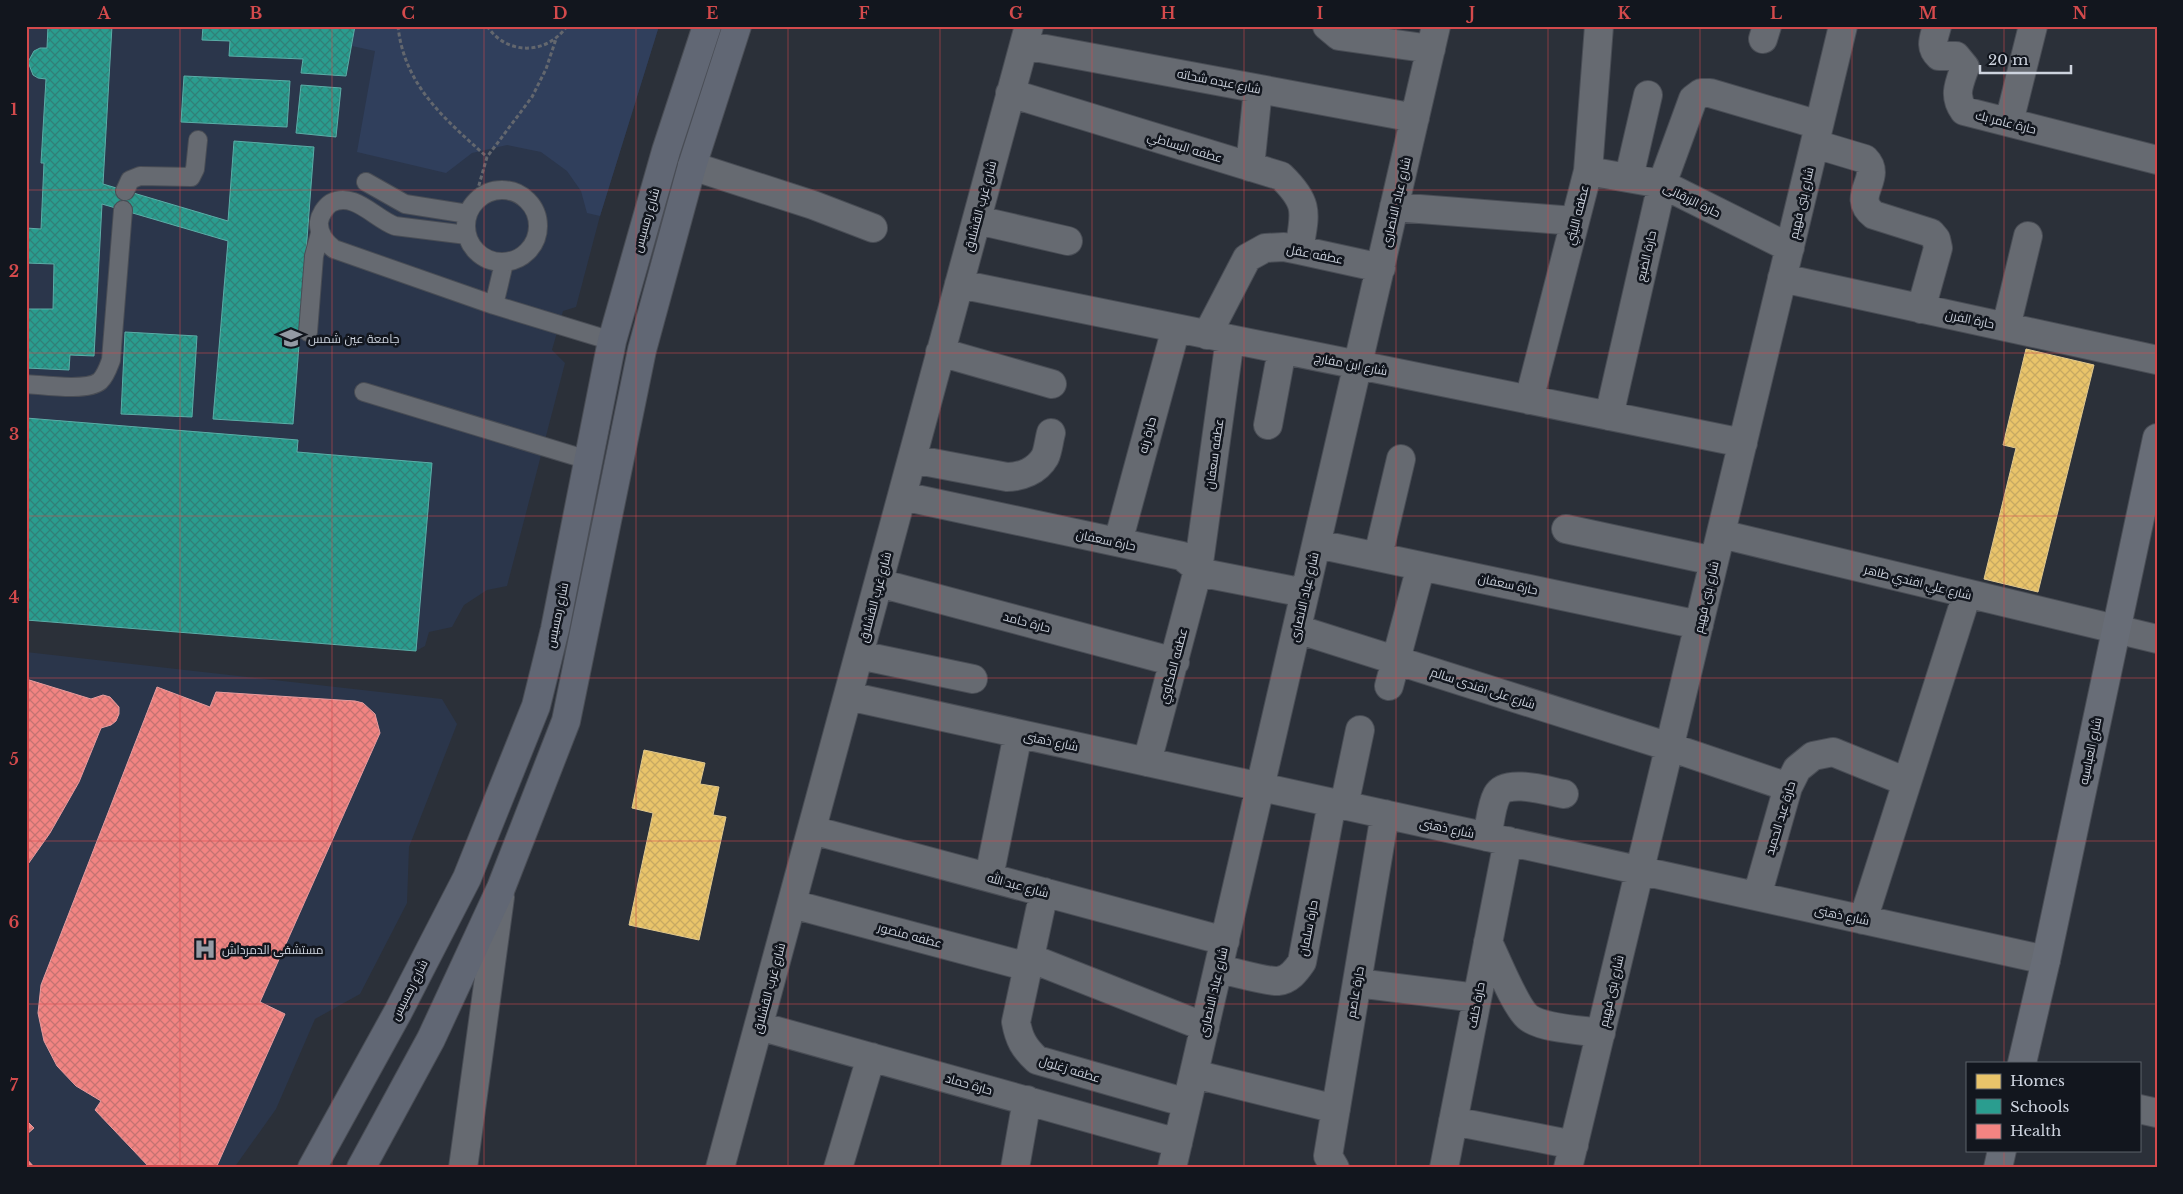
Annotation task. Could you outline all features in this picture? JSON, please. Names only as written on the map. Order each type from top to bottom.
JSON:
[{"type":"main road","name":"شارع رمسيس","points":[[312,1168],[398,1012],[467,878],[536,706],[555,629],[612,341],[666,151],[707,26]]},
{"type":"main road","points":[[361,1168],[431,1039],[501,888],[566,721],[642,350],[692,166],[737,26]]},
{"type":"main road","name":"شارع العباسيه","points":[[2022,1062],[2046,960],[2157,438]]},
{"type":"main road","points":[[1998,1168],[2002,1152]]},
{"type":"street","points":[[1327,26],[1339,36],[1434,38]]},
{"type":"street","name":"عطفه الليثي","points":[[1529,400],[1588,171],[1599,26]]},
{"type":"street","name":"شارع بنى فهيم","points":[[1571,1156],[1843,26]]},
{"type":"street","name":"حارة عامر بك","points":[[1937,26],[1932,44],[1934,51],[1939,56],[1956,56],[1965,67],[1956,94],[1958,104],[1964,111],[2157,160]]},
{"type":"street","points":[[2009,122],[2033,26]]},
{"type":"street","name":"شارع عبده شحاته","points":[[1026,36],[1258,89],[1415,118]]},
{"type":"street","name":"شارع غرب القشلاق","points":[[720,1168],[1026,36]]},
{"type":"street","name":"شارع عباد الانصارى","points":[[1175,1155],[1434,38]]},
{"type":"street","points":[[1250,167],[1258,89]]},
{"type":"street","name":"عطفه البساطي","points":[[1010,92],[1281,176],[1297,191],[1305,213],[1299,250]]},
{"type":"street","name":"حارة الضبع","points":[[1609,416],[1662,184],[1693,99],[1701,93],[1710,93],[1817,135]]},
{"type":"street","points":[[1629,177],[1648,95]]},
{"type":"street","points":[[1817,135],[1865,159],[1871,165],[1872,172],[1863,201],[1867,210],[1874,215],[1931,233],[1936,239],[1938,248],[1921,309]]},
{"type":"street","points":[[692,166],[804,202],[873,228]]},
{"type":"street","name":"حارة الزرقانى","points":[[1588,171],[1662,184],[1790,248]]},
{"type":"street","points":[[1394,207],[1575,221]]},
{"type":"street","points":[[977,220],[1068,241]]},
{"type":"street","points":[[2006,327],[2028,236]]},
{"type":"street","name":"عطفه عقل","points":[[1219,337],[1247,258],[1264,248],[1284,247],[1381,268]]},
{"type":"street","name":"حارة الفرن","points":[[1782,278],[2157,360]]},
{"type":"street","name":"شارع ابن مفارج","points":[[959,284],[1743,443]]},
{"type":"street","name":"حارة رنه","points":[[1118,542],[1176,328]]},
{"type":"street","name":"عطفه سعفان","points":[[1198,570],[1219,337]]},
{"type":"street","points":[[1268,424],[1282,350]]},
{"type":"street","points":[[940,352],[1052,384]]},
{"type":"street","points":[[912,459],[1006,477],[1018,477],[1030,471],[1045,457],[1051,433]]},
{"type":"street","points":[[1378,556],[1401,459]]},
{"type":"street","name":"حارة سعفان","points":[[902,496],[1182,556],[1203,573],[1305,593]]},
{"type":"street","points":[[1566,529],[1714,561]]},
{"type":"street","name":"شارع علي افندي طاهر","points":[[1721,534],[2157,639]]},
{"type":"street","name":"حارة سعفان","points":[[1317,544],[1699,625]]},
{"type":"street","points":[[1392,673],[1421,566]]},
{"type":"street","name":"عطفه المكاوي","points":[[1147,762],[1198,570]]},
{"type":"street","name":"حارة حامد","points":[[878,583],[1175,662]]},
{"type":"street","points":[[1863,920],[1967,594]]},
{"type":"street","name":"شارع على افندى سالم","points":[[1297,630],[1392,673],[1670,747],[1788,787]]},
{"type":"street","points":[[859,655],[973,679]]},
{"type":"street","name":"شارع ذهنى","points":[[848,696],[2046,960]]},
{"type":"street","name":"حارة سلمان","points":[[1218,969],[1277,982],[1288,978],[1296,972],[1302,962],[1338,804],[1360,730]]},
{"type":"street","points":[[989,877],[1018,734]]},
{"type":"street","name":"حارة عبد الحميد","points":[[1757,896],[1788,787],[1797,769],[1813,756],[1834,752],[1907,782]]},
{"type":"street","name":"حارة خلف","points":[[1444,1168],[1488,942],[1498,839],[1497,795],[1502,789],[1512,785],[1564,794]]},
{"type":"street","name":"حارة عاصم","points":[[1335,1168],[1328,1156],[1385,814]]},
{"type":"street","name":"شارع عبد الله","points":[[812,830],[1225,941]]},
{"type":"street","points":[[463,1168],[501,888]]},
{"type":"street","name":"عطفه زغلول","points":[[1044,892],[1016,1022],[1019,1037],[1026,1050],[1037,1060],[1187,1103]]},
{"type":"street","name":"عطفه منصور","points":[[792,904],[1029,962],[1205,1027]]},
{"type":"street","points":[[1488,942],[1516,1001],[1528,1018],[1547,1024],[1601,1033]]},
{"type":"street","points":[[1357,982],[1477,998]]},
{"type":"street","name":"حارة حماد","points":[[759,1026],[1027,1100],[1175,1155]]},
{"type":"street","points":[[838,1168],[871,1057]]},
{"type":"street","points":[[1194,1074],[1336,1109]]},
{"type":"street","points":[[1015,1168],[1027,1100]]},
{"type":"street","points":[[2140,1109],[2157,1113]]},
{"type":"street","points":[[1453,1121],[1571,1156]]},
{"type":"lane","points":[[125,191],[130,180],[140,176],[191,177],[195,169],[198,140]]},
{"type":"lane","points":[[366,182],[405,204],[471,208]]},
{"type":"lane","points":[[500,190],[514,191],[526,198],[535,210],[539,224],[537,238],[530,250],[518,259],[504,263],[485,259],[477,253],[466,235],[465,225],[471,208],[486,193],[500,190]]},
{"type":"lane","points":[[308,332],[314,256],[320,233],[319,223],[322,213],[328,205],[338,200],[347,200],[358,203],[384,222],[395,226],[466,235]]},
{"type":"lane","points":[[26,384],[88,387],[99,382],[106,373],[111,360],[123,210]]},
{"type":"lane","points":[[320,233],[325,242],[334,248],[494,304],[612,341]]},
{"type":"lane","points":[[494,304],[504,263]]},
{"type":"lane","points":[[364,392],[588,460]]},
{"type":"path","points":[[398,26],[406,58],[416,81],[429,102],[444,119],[487,157]]},
{"type":"path","points":[[487,26],[502,43],[516,48],[530,49],[544,46],[556,39],[567,26]]},
{"type":"path","points":[[471,208],[487,157],[532,97],[546,69],[556,39]]},
{"type":"shaded area","name":"جامعة عين شمس","points":[[26,26],[659,26],[600,216],[576,307],[563,311],[552,350],[565,363],[507,586],[487,590],[464,605],[452,627],[429,632],[425,646],[416,651],[26,620]]},
{"type":"shaded area","points":[[355,26],[659,26],[600,216],[587,213],[581,191],[567,171],[541,152],[507,145],[472,153],[446,173],[357,152],[375,51],[352,46]]},
{"type":"shaded area","name":"مستشفى الدمرداش","points":[[26,652],[442,699],[457,724],[409,847],[407,903],[360,994],[315,1019],[276,1109],[234,1168],[26,1168]]},
{"type":"building: Homes","points":[[2026,349],[2094,365],[2038,592],[1984,579],[2016,448],[2003,445]]},
{"type":"building: Homes","points":[[644,750],[705,763],[700,784],[719,787],[713,815],[726,817],[699,940],[629,925],[653,813],[632,808]]},
{"type":"building: Schools","points":[[48,26],[112,26],[103,184],[228,221],[234,141],[314,147],[293,424],[213,419],[228,241],[102,204],[94,356],[70,355],[69,370],[26,368],[26,309],[53,309],[54,264],[26,263],[26,228],[41,229],[44,163],[41,163],[46,79],[33,75],[28,62],[34,51],[40,48],[47,48]]},
{"type":"building: Schools","points":[[203,26],[355,26],[346,76],[301,73],[303,59],[229,56],[230,41],[202,40]]},
{"type":"building: Schools","points":[[184,76],[290,81],[287,127],[181,122]]},
{"type":"building: Schools","points":[[301,85],[341,88],[336,137],[296,133]]},
{"type":"building: Schools","points":[[125,332],[197,336],[192,417],[121,414]]},
{"type":"building: Schools","points":[[26,418],[298,440],[297,452],[432,463],[416,651],[26,620]]},
{"type":"building: Health","points":[[26,679],[91,699],[103,695],[110,697],[119,707],[119,714],[116,721],[111,725],[101,728],[79,782],[50,833],[26,867]]},
{"type":"building: Health","points":[[157,687],[210,707],[216,692],[355,701],[363,703],[375,714],[380,733],[260,1002],[285,1014],[216,1168],[150,1168],[95,1110],[101,1101],[76,1086],[57,1066],[44,1041],[38,1013],[41,985]]},
{"type":"building: Health","points":[[26,1120],[34,1128],[26,1135]]},
{"type":"building: Health","points":[[26,1158],[35,1168],[26,1168]]},
{"type":"place","name":"جامعة عين شمس","points":[[291,338]]},
{"type":"place","name":"مستشفى الدمرداش","points":[[205,949]]}]
